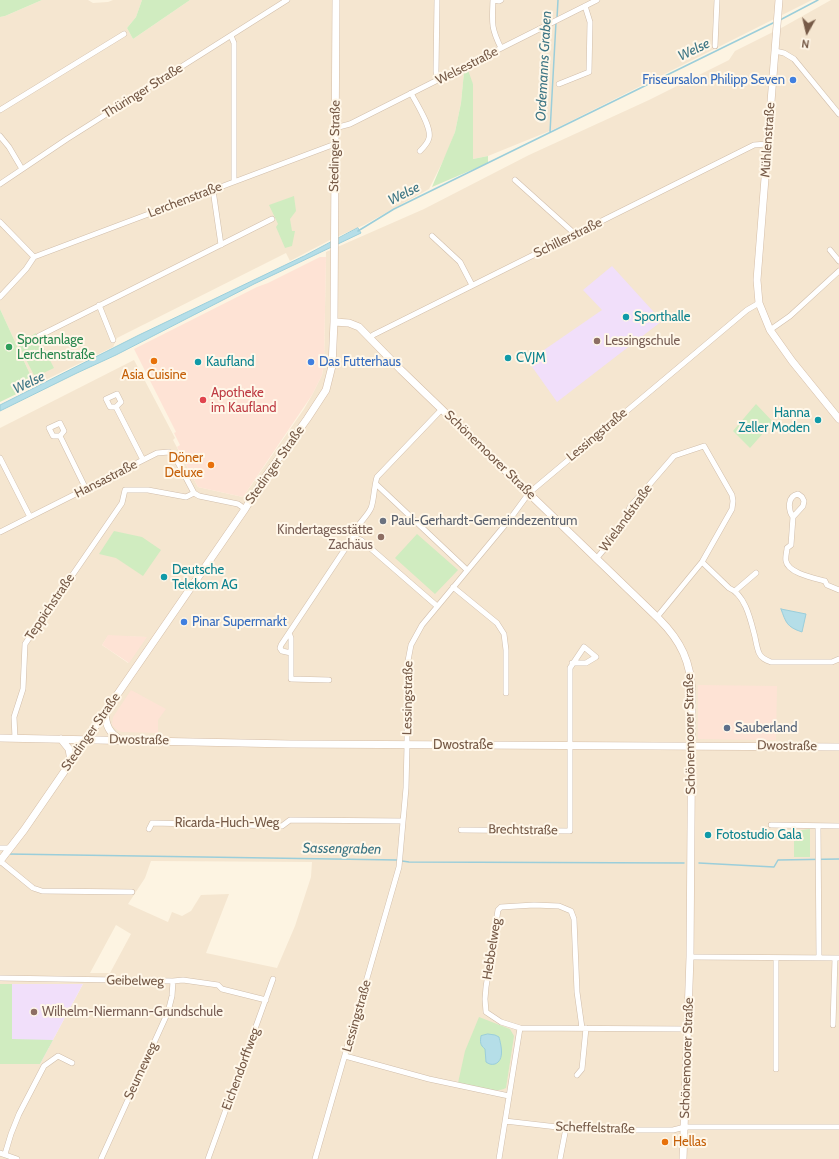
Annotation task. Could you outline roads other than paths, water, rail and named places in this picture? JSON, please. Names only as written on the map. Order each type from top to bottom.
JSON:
[{"type":"street","name":"Thüringer Straße","points":[[0,184],[287,0]]},
{"type":"street","name":"Stedinger Straße","points":[[4,856],[105,713],[326,390],[332,366],[334,322],[336,0]]},
{"type":"street","points":[[437,0],[436,71],[438,80]]},
{"type":"street","points":[[501,0],[494,0],[492,21],[493,32],[501,48]]},
{"type":"street","name":"Welsestraße","points":[[335,128],[350,124],[597,0]]},
{"type":"street","points":[[715,46],[717,0]]},
{"type":"street","name":"Mühlenstraße","points":[[779,0],[757,280],[759,303],[770,330],[787,355],[839,419]]},
{"type":"street","points":[[559,84],[589,72],[590,22],[585,6]]},
{"type":"street","points":[[0,110],[124,34]]},
{"type":"street","points":[[231,36],[234,43],[234,181]]},
{"type":"street","points":[[775,52],[784,53],[794,59],[839,114]]},
{"type":"street","points":[[411,93],[429,128],[430,137],[426,145],[420,151]]},
{"type":"street","points":[[0,136],[9,147],[22,169]]},
{"type":"street","name":"Lerchenstraße","points":[[34,257],[335,144]]},
{"type":"street","name":"Schillerstraße","points":[[370,338],[373,335],[472,285],[754,145],[767,144]]},
{"type":"street","points":[[515,180],[575,234]]},
{"type":"street","points":[[213,190],[221,245]]},
{"type":"street","points":[[39,336],[272,219]]},
{"type":"street","points":[[0,222],[34,257],[26,269],[0,297]]},
{"type":"street","points":[[432,236],[460,262],[472,285]]},
{"type":"street","points":[[830,250],[839,261]]},
{"type":"street","points":[[770,330],[790,316],[839,271]]},
{"type":"street","name":"Lessingstraße","points":[[315,1159],[399,866],[406,788],[407,666],[410,645],[422,625],[510,519],[529,493],[747,310],[759,303]]},
{"type":"street","points":[[99,306],[113,340]]},
{"type":"street","name":"Schönemoorer Straße","points":[[334,322],[354,324],[370,338],[657,617],[680,644],[688,664],[692,686],[690,957],[683,1159]]},
{"type":"street","points":[[116,407],[143,460]]},
{"type":"street","points":[[291,653],[282,651],[280,648],[354,537],[355,532],[371,508],[373,488],[376,484],[377,477],[442,409]]},
{"type":"street","points":[[60,436],[86,489]]},
{"type":"street","name":"Wielandstraße","points":[[596,559],[622,528],[630,507],[674,456],[704,446],[732,496],[732,509],[702,562],[657,617]]},
{"type":"street","name":"Hansastraße","points":[[0,532],[157,453],[168,452],[174,456],[194,493],[199,496],[238,504],[246,508]]},
{"type":"street","points":[[0,458],[30,517]]},
{"type":"street","points":[[376,484],[467,570]]},
{"type":"street","name":"Hansastraße","points":[[125,490],[148,490],[186,497],[194,493]]},
{"type":"street","name":"Teppichstraße","points":[[15,738],[14,717],[23,688],[25,644],[122,503],[125,490]]},
{"type":"street","points":[[793,518],[791,545],[787,548],[786,562],[789,567],[794,571],[825,581],[827,585],[839,590]]},
{"type":"street","points":[[354,537],[361,540],[437,606]]},
{"type":"street","points":[[702,562],[735,591],[744,603],[753,627],[759,653],[764,659],[771,662],[832,662],[839,659]]},
{"type":"street","points":[[735,591],[756,573]]},
{"type":"street","points":[[454,587],[497,623],[504,634],[506,650],[506,693]]},
{"type":"street","points":[[289,633],[291,638],[291,679],[329,680]]},
{"type":"street","points":[[570,745],[570,668],[572,663]]},
{"type":"street","points":[[105,713],[108,730],[121,740]]},
{"type":"street","name":"Dwostraße","points":[[0,738],[407,745],[839,747]]},
{"type":"street","points":[[61,738],[69,749],[71,761]]},
{"type":"street","name":"Brechtstraße","points":[[462,830],[570,831],[570,745]]},
{"type":"street","name":"Ricarda-Huch-Weg","points":[[149,829],[152,823],[282,826],[290,820],[403,821]]},
{"type":"street","points":[[771,825],[839,826]]},
{"type":"street","points":[[818,826],[819,958]]},
{"type":"street","points":[[0,848],[4,856],[33,888],[42,891],[132,892]]},
{"type":"street","name":"Hebbelweg","points":[[520,1028],[501,1022],[486,1012],[486,987],[498,910],[501,907],[534,905],[559,906],[571,911],[574,919],[577,992],[584,1028]]},
{"type":"street","points":[[690,957],[837,958],[833,1025]]},
{"type":"street","points":[[776,958],[776,1069]]},
{"type":"street","name":"Geibelweg","points":[[0,978],[182,980],[218,985],[222,989],[266,1000]]},
{"type":"street","name":"Eichendorffweg","points":[[208,1159],[273,979]]},
{"type":"street","name":"Seumeweg","points":[[100,1159],[168,1012],[172,996],[173,981]]},
{"type":"street","points":[[499,1159],[520,1028],[687,1029]]},
{"type":"street","points":[[577,1075],[582,1069],[584,1028]]},
{"type":"street","points":[[17,1159],[2,1154],[19,1114],[44,1066],[58,1056],[72,1063]]},
{"type":"street","points":[[345,1056],[429,1079],[509,1096]]},
{"type":"street","name":"Scheffelstraße","points":[[504,1121],[566,1128],[610,1130],[673,1130],[685,1127],[839,1127]]},
{"type":"street","points":[[560,1159],[566,1128]]},
{"type":"water","points":[[358,228],[361,233],[254,284],[116,355],[0,411],[0,405]]},
{"type":"water","points":[[781,609],[806,614],[802,632],[788,624]]},
{"type":"water","points":[[488,1034],[499,1037],[500,1040],[501,1056],[495,1064],[486,1062],[485,1049],[480,1040],[481,1036]]},
{"type":"waterway","name":"Ordemanns Graben","points":[[557,18],[558,0]]},
{"type":"waterway","name":"Welse","points":[[780,20],[818,0]]},
{"type":"waterway","name":"Ordemanns Graben","points":[[550,132],[556,22]]},
{"type":"waterway","name":"Welse","points":[[358,231],[394,209],[775,22]]},
{"type":"waterway","name":"Sassengraben","points":[[8,854],[398,860]]},
{"type":"waterway","name":"Sassengraben","points":[[699,863],[774,867],[778,860],[839,859]]},
{"type":"waterway","name":"Sassengraben","points":[[402,861],[684,863]]},
{"type":"place","name":"Friseursalon Philipp Seven","points":[[793,80]]},
{"type":"place","name":"Sporthalle","points":[[626,317]]},
{"type":"place","name":"Lessingschule","points":[[597,341]]},
{"type":"place","name":"Sportanlage Lerchenstraße","points":[[9,347]]},
{"type":"place","name":"CVJM","points":[[508,358]]},
{"type":"place","name":"Asia Cuisine","points":[[154,361]]},
{"type":"place","name":"Kaufland","points":[[198,362]]},
{"type":"place","name":"Das Futterhaus","points":[[311,362]]},
{"type":"place","name":"Apotheke im Kaufland","points":[[203,400]]},
{"type":"place","name":"Hanna Zeller Moden","points":[[818,420]]},
{"type":"place","name":"Döner Deluxe","points":[[211,465]]},
{"type":"place","name":"Paul-Gerhardt-Gemeindezentrum","points":[[383,521]]},
{"type":"place","name":"Kindertagesstätte Zachäus","points":[[381,537]]},
{"type":"place","name":"Deutsche Telekom AG","points":[[164,577]]},
{"type":"place","name":"Pinar Supermarkt","points":[[184,622]]},
{"type":"place","name":"Sauberland","points":[[727,728]]},
{"type":"place","name":"Fotostudio Gala","points":[[708,835]]},
{"type":"place","name":"Wilhelm-Niermann-Grundschule","points":[[34,1012]]},
{"type":"place","name":"Hellas","points":[[665,1142]]}]
